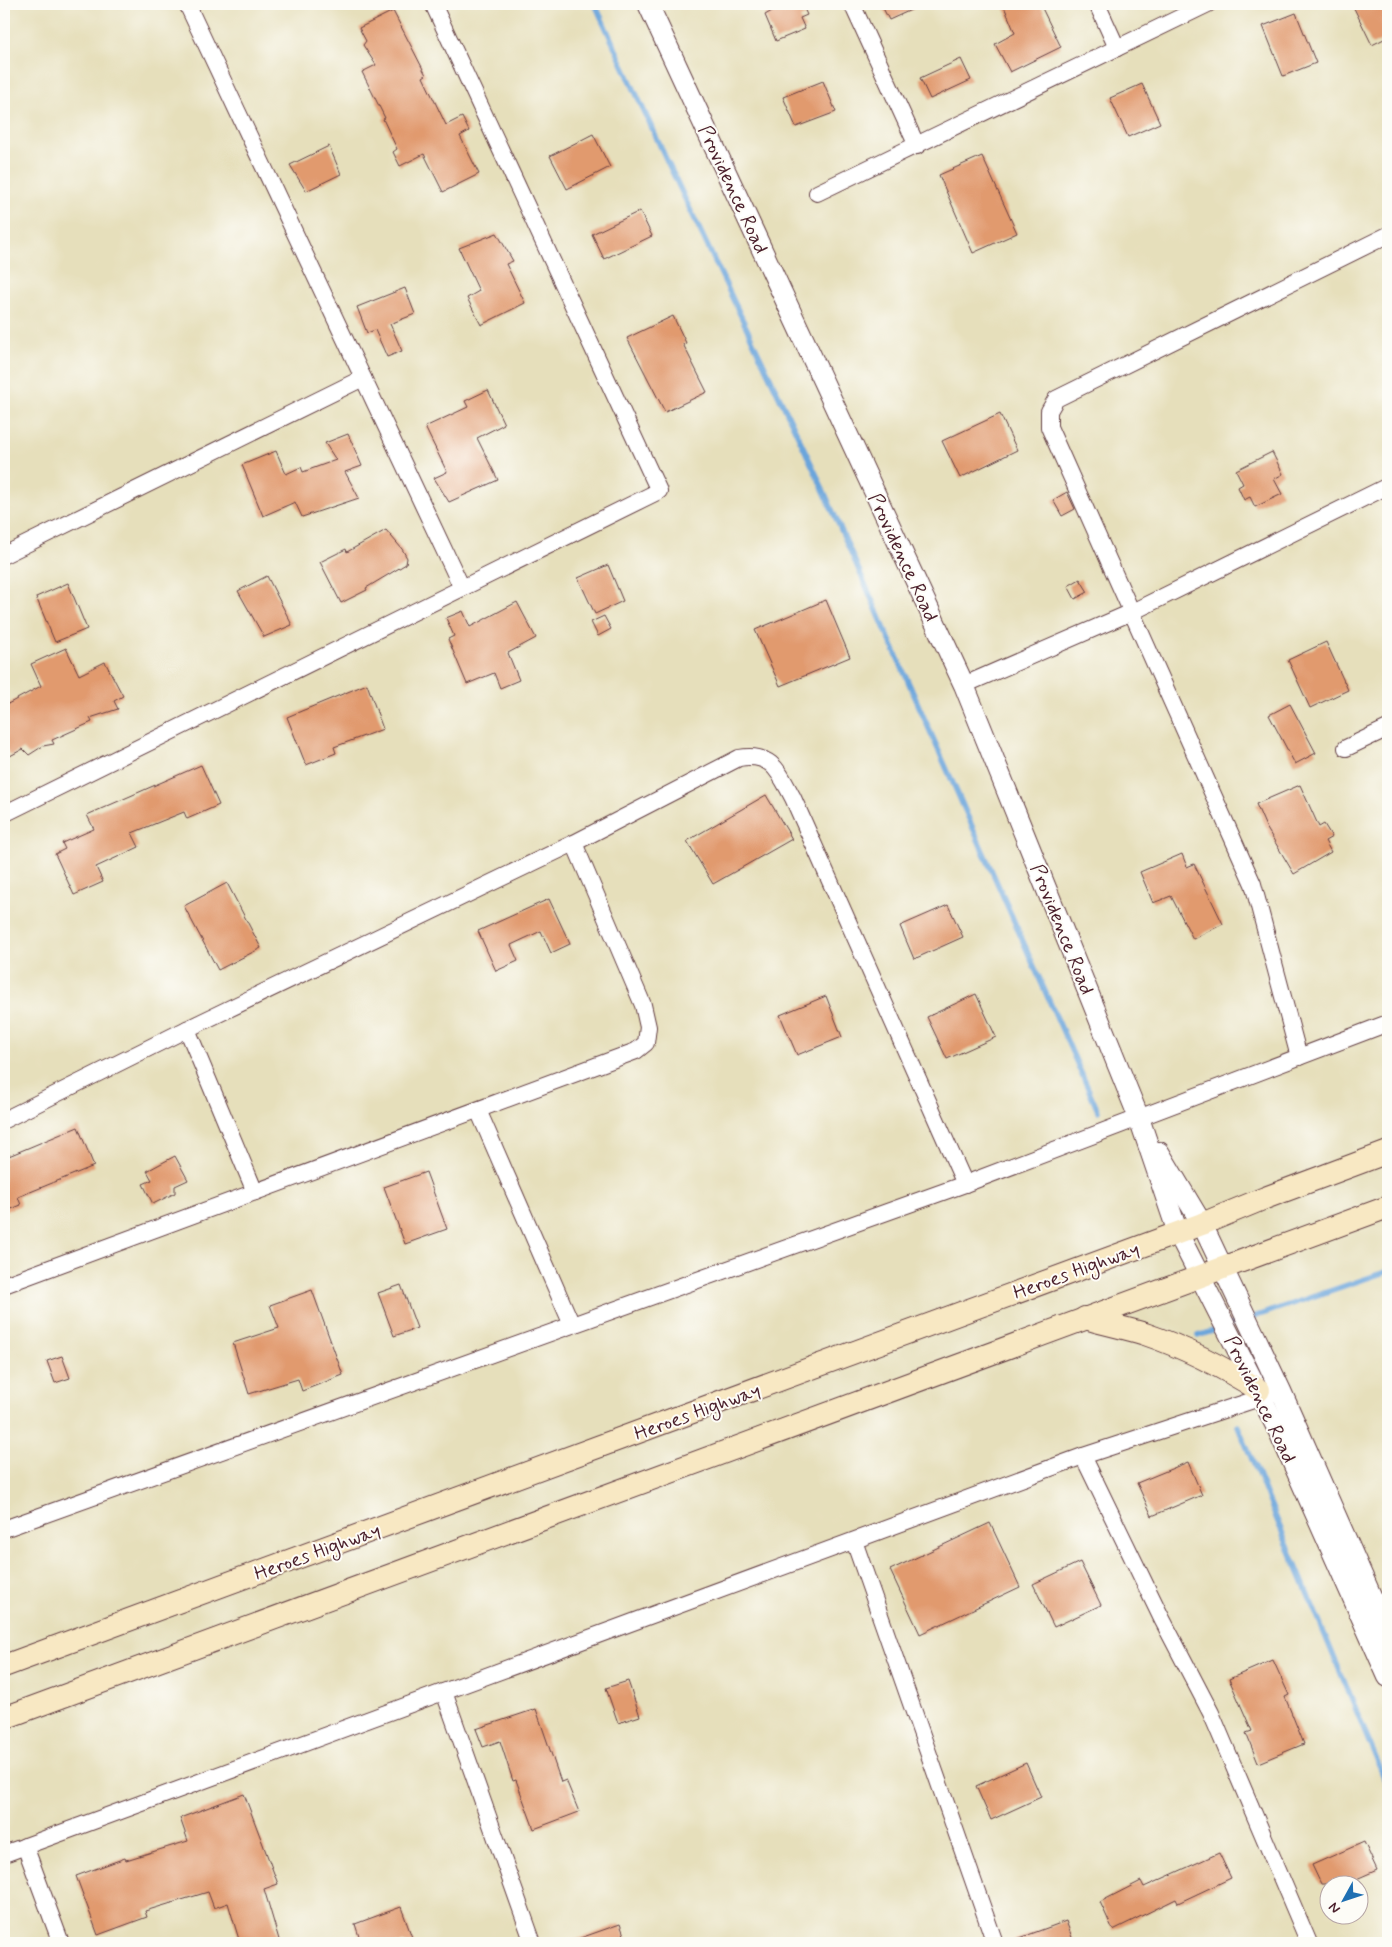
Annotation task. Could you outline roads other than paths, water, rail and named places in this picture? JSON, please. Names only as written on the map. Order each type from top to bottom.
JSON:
[{"type":"main road","name":"Heroes Highway","points":[[4,1666],[1178,1233],[1388,1152]]},
{"type":"main road","points":[[4,1718],[1388,1207]]},
{"type":"main road","points":[[1085,1318],[1144,1334],[1191,1352],[1230,1371],[1268,1393]]},
{"type":"street","points":[[187,4],[462,588]]},
{"type":"street","points":[[4,814],[660,491],[433,4]]},
{"type":"street","name":"Providence Road","points":[[648,4],[964,684],[1139,1118],[1178,1233],[1200,1276],[1268,1393],[1388,1634]]},
{"type":"street","points":[[852,4],[917,146]]},
{"type":"street","points":[[1097,4],[1117,48]]},
{"type":"street","points":[[817,193],[1208,4]]},
{"type":"street","points":[[1299,1057],[1253,884],[1049,427],[1049,411],[1056,399],[1388,235]]},
{"type":"street","points":[[4,554],[364,378]]},
{"type":"street","points":[[964,684],[1132,612],[1388,486]]},
{"type":"street","points":[[1346,748],[1388,728]]},
{"type":"street","points":[[4,1120],[187,1029],[574,843],[739,758],[750,756],[776,767],[793,798],[965,1184]]},
{"type":"street","points":[[4,1286],[636,1052],[646,1043],[648,1027],[643,1006],[574,843]]},
{"type":"street","points":[[4,1529],[965,1184],[1388,1023]]},
{"type":"street","points":[[187,1029],[255,1192]]},
{"type":"street","points":[[478,1110],[572,1325]]},
{"type":"street","name":"Providence Road","points":[[1139,1118],[1202,1224],[1223,1268],[1268,1393],[1388,1677]]},
{"type":"street","points":[[4,1854],[1083,1456],[1268,1393]]},
{"type":"street","points":[[1083,1456],[1162,1619],[1211,1713],[1309,1943]]},
{"type":"street","points":[[854,1541],[995,1943]]},
{"type":"street","points":[[444,1692],[533,1943]]},
{"type":"street","points":[[25,1846],[61,1943]]},
{"type":"waterway","points":[[595,4],[668,163],[819,480],[1098,1111]]},
{"type":"waterway","points":[[1198,1336],[1388,1271]]},
{"type":"waterway","points":[[1238,1426],[1388,1787]]}]
